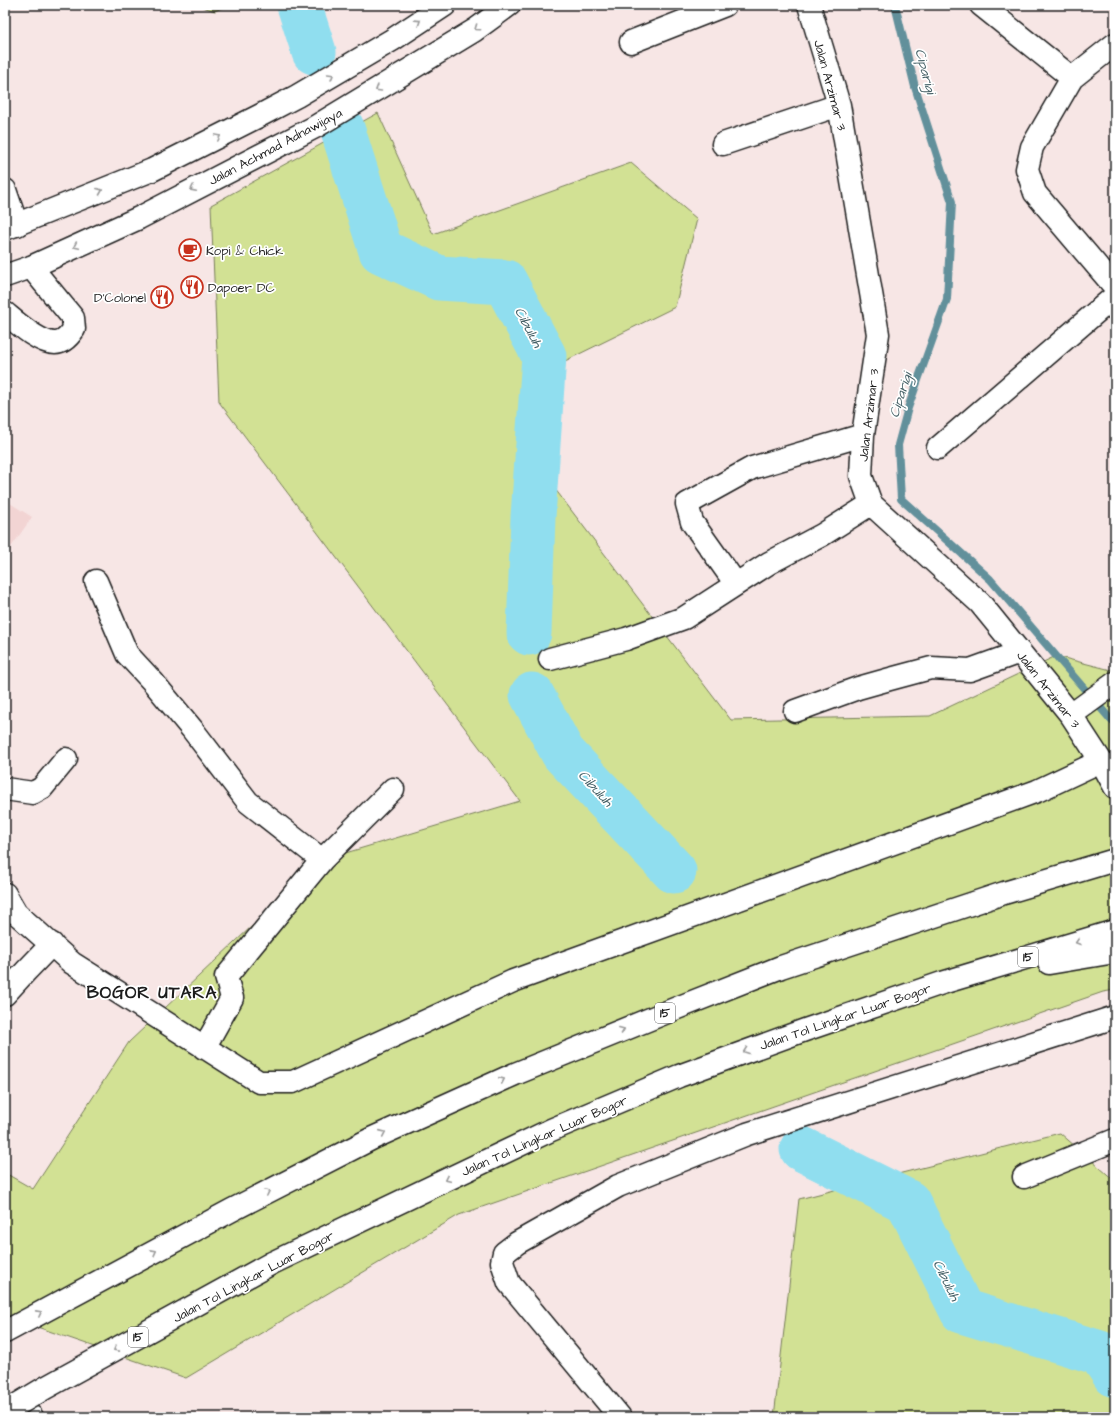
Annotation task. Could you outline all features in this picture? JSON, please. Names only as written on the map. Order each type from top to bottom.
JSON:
[{"type":"main road","points":[[5,190],[11,227],[152,170],[297,96],[392,40],[445,5]]},
{"type":"main road","name":"Jalan Achmad Adnawijaya","points":[[5,276],[31,267],[139,218],[315,127],[475,30],[509,5]]},
{"type":"main road","points":[[631,42],[725,5]]},
{"type":"main road","name":"Jalan Arzimar 3","points":[[809,5],[839,105],[878,334],[863,435],[861,476],[871,504],[980,603],[1020,652],[1076,711],[1115,787]]},
{"type":"main road","points":[[981,5],[1072,78]]},
{"type":"main road","points":[[1111,277],[1035,193],[1027,170],[1032,147],[1072,78],[1115,44]]},
{"type":"main road","points":[[723,144],[839,105]]},
{"type":"main road","points":[[259,116],[276,147]]},
{"type":"main road","points":[[5,313],[28,333],[57,344],[68,338],[74,329],[72,318],[31,267]]},
{"type":"main road","points":[[938,448],[1115,296]]},
{"type":"main road","points":[[736,584],[692,522],[687,504],[752,468],[863,435]]},
{"type":"main road","points":[[550,659],[626,639],[684,618],[769,563],[822,535],[871,504]]},
{"type":"main road","points":[[96,581],[127,654],[184,719],[248,802],[322,860]]},
{"type":"main road","points":[[795,711],[858,688],[931,668],[970,670],[1020,652]]},
{"type":"main road","points":[[1076,711],[1115,683]]},
{"type":"main road","points":[[5,789],[33,793],[42,788],[66,759]]},
{"type":"main road","points":[[5,894],[16,913],[72,963],[259,1082],[293,1082],[513,981],[1037,790],[1101,761]]},
{"type":"main road","points":[[204,1048],[232,998],[226,977],[322,860],[394,789]]},
{"type":"main road","name":"15","points":[[5,1332],[232,1210],[373,1138],[515,1074],[781,967],[1004,893],[1115,860]]},
{"type":"main road","name":"Jalan Tol Lingkar Luar Bogor","points":[[5,1411],[272,1263],[551,1130],[664,1082],[805,1030],[942,983],[1115,931]]},
{"type":"main road","points":[[5,994],[52,944]]},
{"type":"main road","points":[[942,983],[1115,952]]},
{"type":"main road","points":[[620,1417],[509,1282],[502,1262],[504,1253],[516,1243],[618,1186],[747,1134],[1115,1017]]},
{"type":"main road","points":[[1024,1177],[1115,1140]]},
{"type":"main road","points":[[5,1411],[32,1417]]},
{"type":"shaded area","points":[[5,500],[32,517],[5,556]]},
{"type":"green space","points":[[197,5],[228,5],[215,11]]},
{"type":"green space","points":[[378,113],[433,234],[631,163],[697,219],[675,307],[565,361],[555,489],[731,720],[930,716],[1056,656],[1115,671],[1115,990],[1103,992],[459,1215],[186,1378],[5,1316],[5,1173],[33,1189],[129,1042],[322,860],[520,801],[219,402],[211,205]]},
{"type":"green space","points":[[1060,1133],[1115,1181],[1115,1417],[774,1417],[799,1199]]},
{"type":"waterway","name":"Cibuluh","points":[[299,5],[314,52]]},
{"type":"waterway","name":"Ciparigi","points":[[895,5],[915,87],[952,202],[947,299],[908,408],[898,445],[901,499],[990,579],[1111,720]]},
{"type":"waterway","name":"Cibuluh","points":[[342,128],[381,251],[439,278],[505,282],[544,356],[533,517],[529,633]]},
{"type":"waterway","name":"Cibuluh","points":[[532,695],[563,753],[674,871]]},
{"type":"waterway","name":"Cibuluh","points":[[802,1149],[908,1202],[962,1311],[1100,1353],[1115,1375]]},
{"type":"place","name":"Kopi & Chick","points":[[190,250]]},
{"type":"place","name":"Dapoer DC","points":[[192,287]]},
{"type":"place","name":"D'Colonel","points":[[162,297]]},
{"type":"district","name":"BOGOR UTARA","points":[[152,992]]}]
